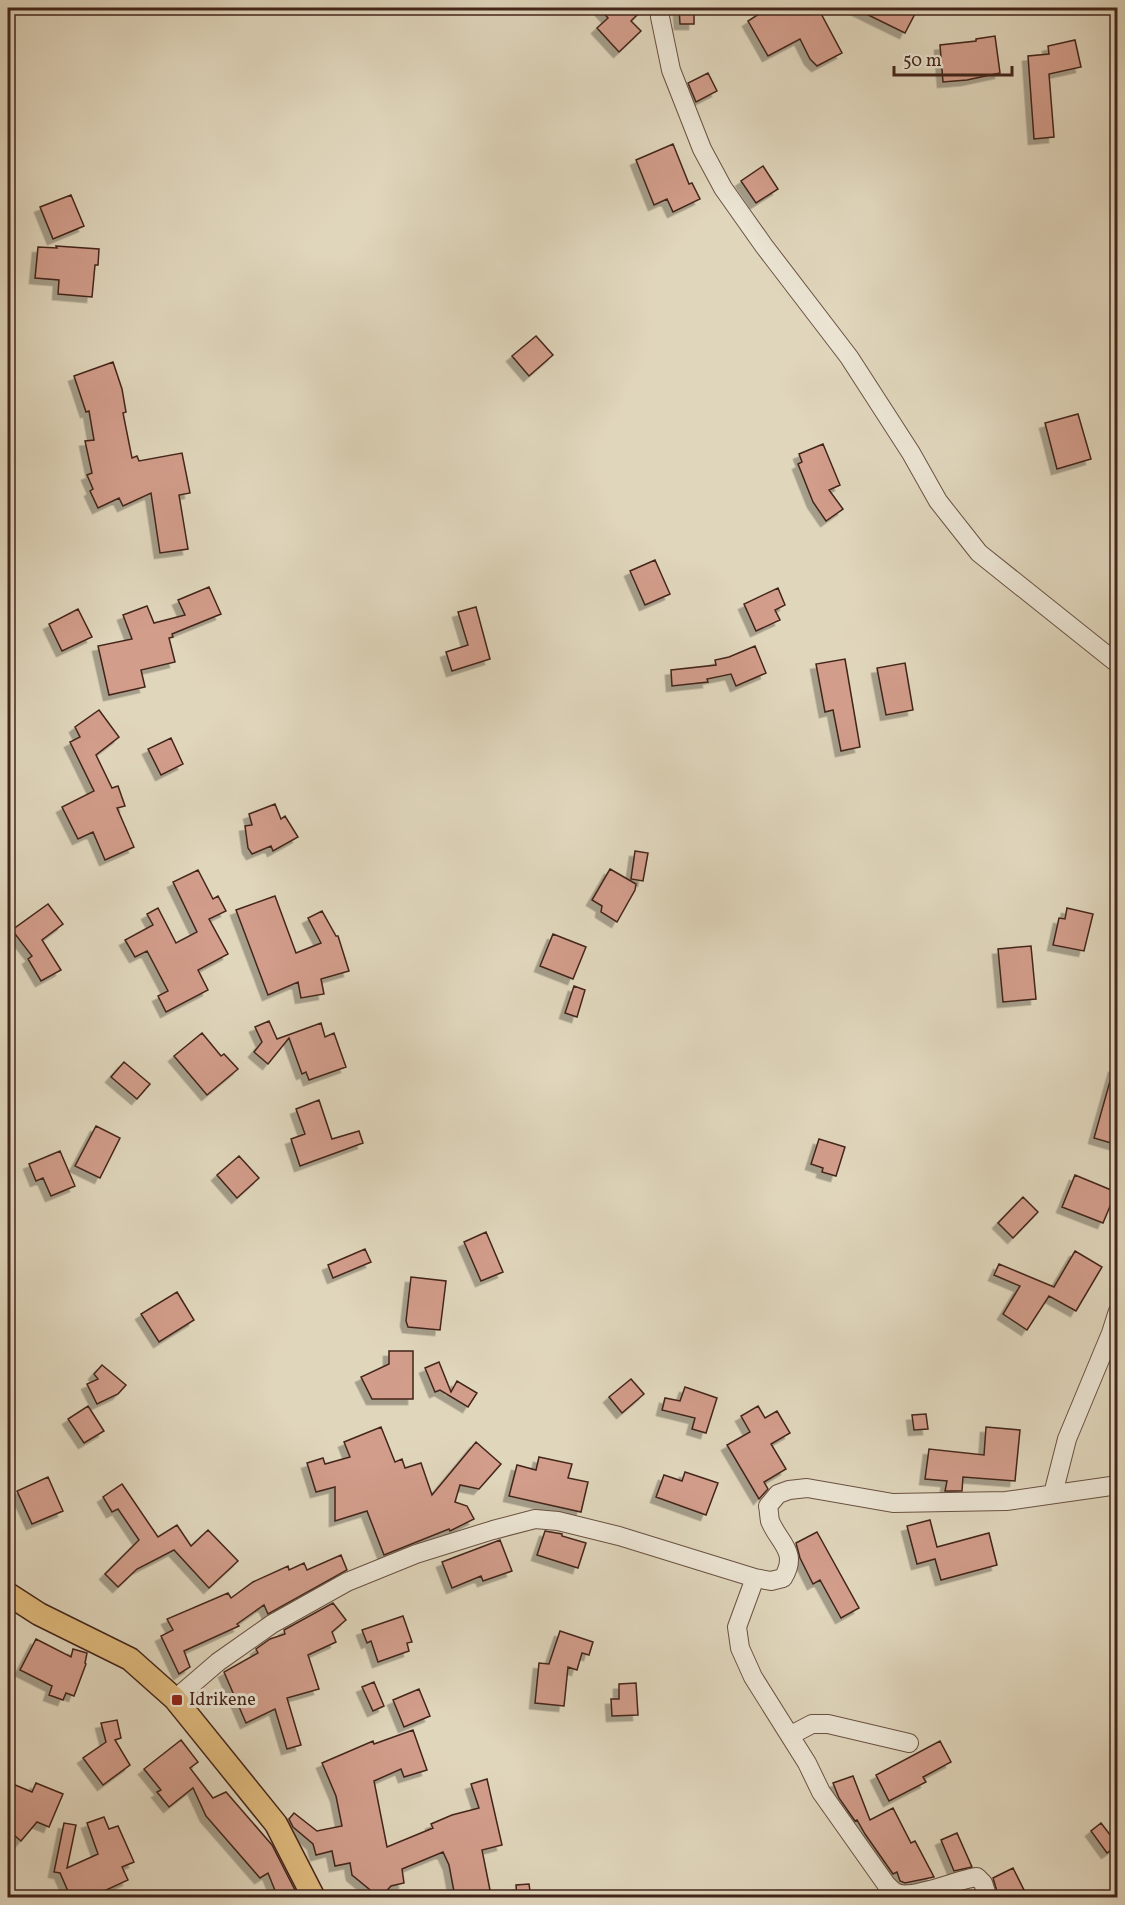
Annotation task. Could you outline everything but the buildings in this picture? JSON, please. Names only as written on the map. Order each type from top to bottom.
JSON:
[{"type":"main road","points":[[8,1594],[39,1614],[130,1659],[175,1700],[276,1824],[314,1898]]},
{"type":"street","points":[[660,8],[671,70],[702,149],[723,188],[849,357],[911,453],[938,501],[979,553],[1118,664]]},
{"type":"street","points":[[1053,1494],[1067,1438],[1118,1311]]},
{"type":"street","points":[[175,1700],[219,1662],[272,1624],[347,1582],[416,1554],[535,1519],[558,1521],[619,1536],[754,1578],[771,1581],[783,1578],[788,1571],[790,1556],[770,1520],[768,1506],[778,1494],[789,1490],[807,1488],[893,1503],[1006,1501],[1118,1485]]},
{"type":"street","points":[[754,1578],[737,1627],[740,1648],[753,1677],[791,1735],[821,1792],[886,1884],[898,1893],[911,1895],[965,1878],[977,1877],[983,1883],[988,1898]]},
{"type":"street","points":[[791,1735],[812,1724],[828,1724],[909,1743]]},
{"type":"place","name":"Idrikene","points":[[177,1700]]}]
